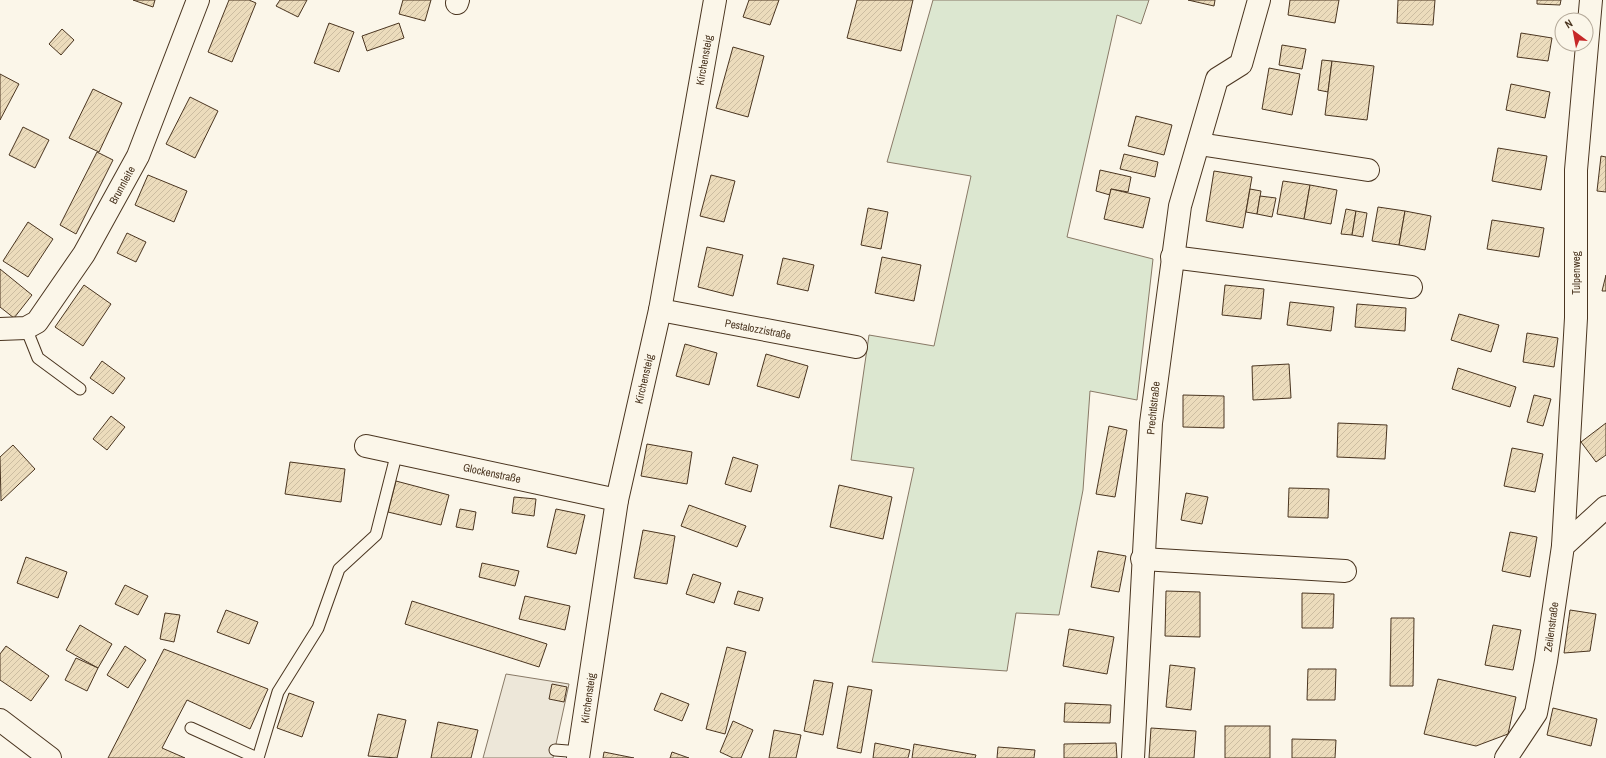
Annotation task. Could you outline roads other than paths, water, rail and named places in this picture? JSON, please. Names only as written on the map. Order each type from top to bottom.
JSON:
[{"type":"street","name":"Brunnleite","points":[[26,328],[37,322],[84,254],[138,156],[198,0]]},
{"type":"street","name":"Kirchensteig","points":[[579,755],[617,500],[660,310],[715,0]]},
{"type":"street","name":"Prechtlstraße","points":[[1132,758],[1142,559],[1151,423],[1180,206],[1217,79],[1241,64],[1259,0]]},
{"type":"street","name":"Tulpenweg","points":[[1562,546],[1576,318],[1576,170],[1591,0]]},
{"type":"street","points":[[1199,144],[1368,170]]},
{"type":"street","points":[[1172,257],[1411,288]]},
{"type":"street","name":"Pestalozzistraße","points":[[660,310],[856,347]]},
{"type":"street","points":[[0,329],[26,328]]},
{"type":"street","name":"Glockenstraße","points":[[366,446],[617,500]]},
{"type":"street","points":[[1562,546],[1606,507]]},
{"type":"street","name":"Zeilenstraße","points":[[1506,758],[1536,713],[1546,661],[1562,546]]},
{"type":"street","points":[[1142,559],[1345,571]]},
{"type":"street","points":[[0,720],[50,758]]},
{"type":"lane","points":[[26,328],[38,358],[80,389]]},
{"type":"lane","points":[[191,728],[258,758],[278,692],[318,628],[339,569],[376,535],[397,452]]},
{"type":"lane","points":[[555,750],[579,755]]}]
